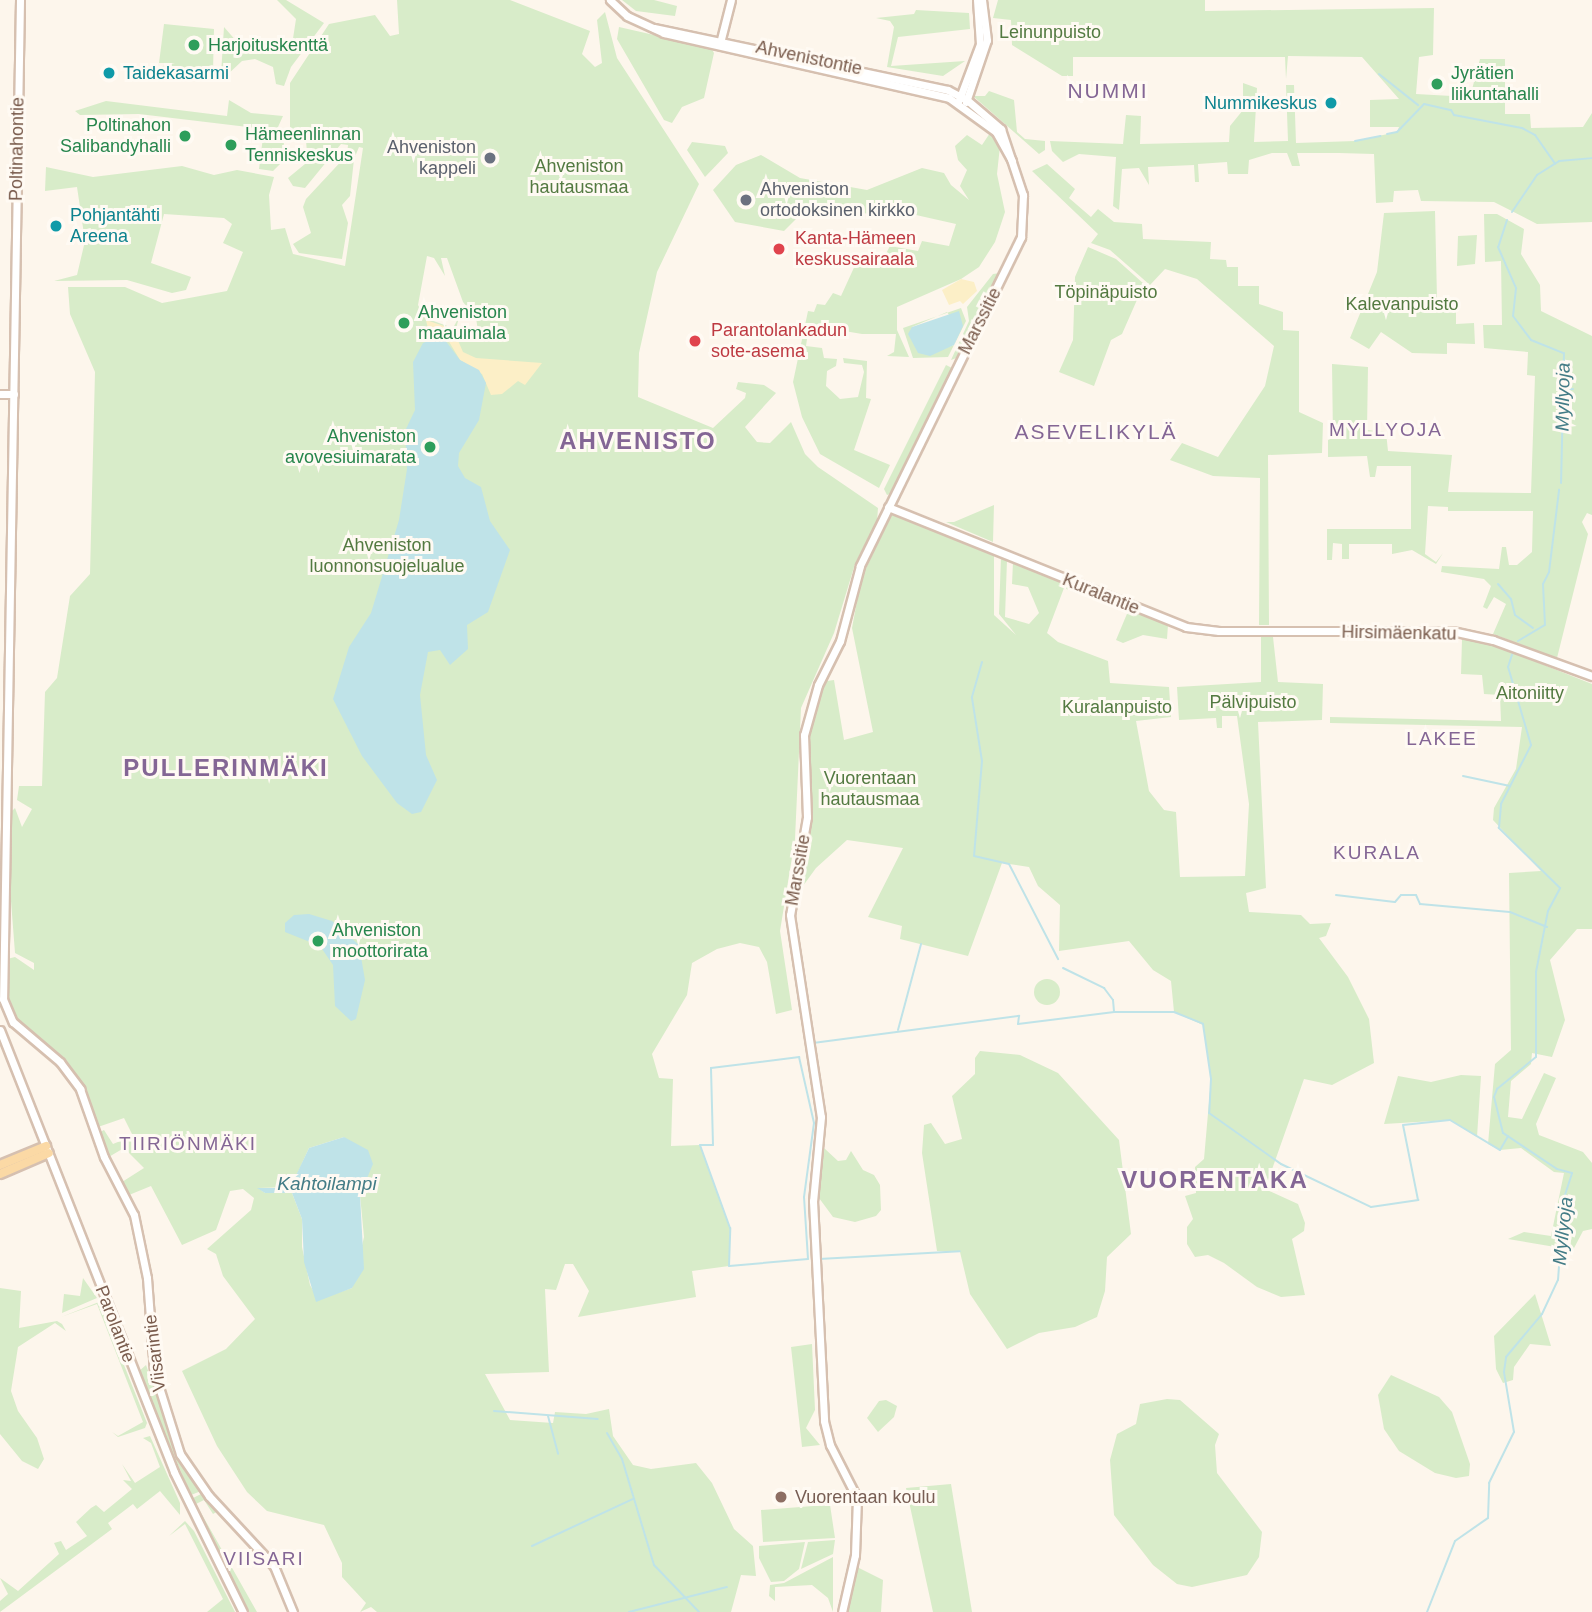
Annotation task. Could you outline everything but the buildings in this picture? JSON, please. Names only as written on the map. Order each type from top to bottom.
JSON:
[{"type":"main road","name":"Poltinahontie","points":[[20,0],[3,999],[9,1018],[35,1042]]},
{"type":"main road","name":"Ahvenistontie","points":[[610,0],[626,16],[654,28],[934,85],[962,101]]},
{"type":"main road","points":[[723,41],[731,0]]},
{"type":"main road","points":[[962,101],[981,44],[977,0]]},
{"type":"main road","points":[[962,101],[987,40],[982,0]]},
{"type":"main road","name":"Marssitie","points":[[842,1612],[854,1563],[857,1498],[830,1445],[824,1421],[813,1201],[821,1117],[790,915],[807,817],[807,719],[840,641],[860,566],[1021,237],[1023,195],[1014,165],[996,132],[962,101]]},
{"type":"main road","points":[[0,394],[14,394]]},
{"type":"main road","name":"Kuralantie","points":[[888,507],[1177,624],[1205,631],[1325,632]]},
{"type":"main road","points":[[0,589],[10,590]]},
{"type":"main road","name":"Hirsimäenkatu","points":[[1325,632],[1466,633],[1592,676]]},
{"type":"main road","name":"Parolantie","points":[[0,1030],[174,1472],[243,1612]]},
{"type":"main road","name":"Viisarintie","points":[[35,1042],[60,1062],[85,1098],[104,1157],[138,1224],[148,1278],[154,1371],[176,1446],[209,1496],[274,1566],[292,1612]]},
{"type":"main road","points":[[0,1165],[47,1149]]},
{"type":"main road","points":[[0,1174],[47,1149]]},
{"type":"green space","points":[[277,0],[286,0],[324,23],[291,67],[284,86],[276,84],[273,67],[255,59],[242,61],[226,76],[221,74],[224,27],[245,51],[278,54],[292,45],[296,19]]},
{"type":"green space","points":[[397,0],[510,0],[590,31],[582,54],[595,67],[602,63],[597,20],[605,12],[617,58],[699,184],[657,272],[639,353],[638,397],[713,428],[745,398],[746,393],[736,389],[738,382],[764,385],[776,393],[745,427],[757,442],[770,443],[791,422],[805,454],[818,467],[878,508],[877,522],[855,564],[834,633],[801,708],[795,839],[780,931],[792,1010],[776,1014],[767,962],[759,947],[740,943],[717,949],[692,963],[687,995],[652,1054],[659,1078],[673,1079],[671,1146],[700,1145],[730,1228],[729,1266],[692,1271],[696,1297],[578,1317],[589,1291],[573,1264],[565,1264],[556,1290],[545,1289],[549,1372],[485,1374],[510,1420],[553,1423],[555,1412],[586,1414],[609,1409],[613,1436],[633,1465],[651,1469],[696,1463],[712,1483],[734,1529],[753,1546],[756,1576],[741,1575],[731,1612],[377,1612],[371,1607],[360,1612],[366,1603],[342,1577],[342,1563],[324,1525],[267,1511],[247,1492],[217,1446],[182,1371],[226,1349],[255,1319],[223,1276],[216,1254],[207,1249],[251,1210],[254,1198],[243,1189],[230,1191],[216,1230],[182,1245],[151,1186],[129,1195],[122,1182],[144,1168],[124,1148],[107,1158],[98,1133],[104,1130],[113,1144],[133,1136],[124,1118],[98,1127],[78,1077],[15,1020],[7,1001],[7,959],[15,957],[34,970],[34,963],[15,953],[10,888],[12,811],[15,808],[22,827],[32,809],[17,800],[19,786],[42,786],[45,692],[57,678],[70,596],[90,574],[95,372],[70,314],[68,287],[125,287],[162,303],[227,291],[243,252],[223,243],[232,224],[224,218],[164,214],[151,263],[191,277],[186,290],[172,293],[127,280],[54,281],[77,275],[85,241],[77,187],[45,191],[46,167],[93,177],[182,166],[214,175],[237,170],[274,177],[269,195],[271,230],[285,228],[293,254],[345,266],[363,148],[359,147],[354,159],[350,196],[342,205],[348,223],[342,259],[299,253],[293,244],[311,233],[303,207],[306,199],[347,155],[348,145],[341,144],[305,188],[293,186],[288,178],[305,164],[307,153],[306,140],[290,127],[290,83],[329,24],[375,15],[390,36],[399,34]],"holes":[[[427,256],[434,258],[445,276],[441,258],[447,258],[463,302],[476,318],[479,337],[456,329],[459,317],[453,328],[425,318],[418,305]],[[344,1137],[366,1184],[360,1195],[364,1237],[352,1288],[325,1297],[315,1294],[310,1285],[302,1247],[302,1219],[292,1193],[265,1193],[258,1188],[291,1187],[309,1148]]]},
{"type":"green space","points":[[622,0],[654,0],[677,6],[675,16],[636,11]]},
{"type":"green space","name":"Leinunpuisto","points":[[998,0],[1205,0],[1205,11],[1434,8],[1433,55],[1419,57],[1416,94],[1470,97],[1480,59],[1505,59],[1505,114],[1530,114],[1531,128],[1583,127],[1592,113],[1592,222],[1537,224],[1494,202],[1421,201],[1418,190],[1394,191],[1393,202],[1376,203],[1374,154],[1339,153],[1297,153],[1300,166],[1292,166],[1287,153],[1272,153],[1249,160],[1248,174],[1228,174],[1227,162],[1198,164],[1199,182],[1195,182],[1194,165],[1148,167],[1149,185],[1139,168],[1122,169],[1119,210],[1113,206],[1116,157],[1079,154],[1063,162],[1052,151],[1050,141],[1123,144],[1126,115],[1141,116],[1140,144],[1229,142],[1230,126],[1243,110],[1243,83],[1257,88],[1254,142],[1288,141],[1286,85],[1294,85],[1296,143],[1355,141],[1397,132],[1399,127],[1370,127],[1370,100],[1399,99],[1362,57],[1288,56],[1286,79],[1285,57],[1073,57],[1073,76],[1062,76],[1012,45],[1011,20],[993,18]]},
{"type":"green space","points":[[916,10],[969,13],[970,29],[898,37],[891,66],[965,61],[943,76],[887,67],[894,27],[890,21],[876,18],[914,14]]},
{"type":"green space","name":"Harjoituskenttä","points":[[164,24],[214,29],[213,71],[159,67],[175,63],[159,63]]},
{"type":"green space","points":[[619,27],[711,48],[714,53],[704,98],[682,107],[672,123],[664,120],[617,39]]},
{"type":"green space","points":[[989,91],[1014,100],[1017,132],[1025,139],[1045,141],[1045,150],[1039,154],[973,96],[985,96]]},
{"type":"green space","points":[[229,100],[251,113],[283,116],[273,138],[284,142],[282,162],[273,171],[259,169],[264,129],[139,114],[80,115],[75,111],[106,101],[227,116]]},
{"type":"green space","points":[[992,130],[1000,146],[997,174],[1005,212],[995,242],[979,267],[961,279],[897,307],[897,330],[909,357],[887,356],[894,352],[896,334],[862,334],[809,325],[806,346],[822,348],[824,358],[837,359],[836,366],[827,371],[826,386],[840,399],[858,397],[864,372],[862,365],[844,363],[843,358],[867,361],[866,398],[871,399],[854,450],[890,465],[879,488],[820,454],[802,417],[793,382],[808,311],[814,312],[817,304],[825,305],[833,293],[841,296],[857,261],[881,263],[890,246],[918,251],[922,241],[949,246],[956,224],[916,215],[897,201],[876,214],[842,212],[828,206],[815,212],[805,210],[784,231],[735,222],[713,190],[736,165],[761,155],[800,178],[867,190],[922,168],[944,173],[951,185],[969,200],[960,186],[967,170],[958,160],[955,146],[967,135],[982,145]]},
{"type":"green space","points":[[692,142],[725,146],[728,153],[705,177],[687,150]]},
{"type":"green space","points":[[1047,164],[1075,189],[1069,198],[1091,217],[1098,209],[1114,222],[1142,224],[1143,239],[1211,242],[1210,259],[1226,260],[1227,267],[1238,267],[1238,286],[1259,286],[1259,304],[1283,312],[1283,330],[1299,331],[1299,412],[1323,423],[1322,453],[1268,455],[1269,625],[1259,625],[1260,478],[1213,476],[1170,460],[1182,443],[1218,457],[1265,386],[1274,346],[1197,279],[1165,269],[1150,285],[1110,250],[1091,243],[1098,234],[1032,171]]},
{"type":"green space","name":"Kalevanpuisto","points":[[1435,211],[1437,298],[1456,303],[1456,324],[1474,323],[1475,344],[1447,343],[1447,354],[1412,353],[1381,332],[1369,349],[1350,338],[1377,272],[1384,213]]},
{"type":"green space","points":[[1484,214],[1497,214],[1524,229],[1521,254],[1540,285],[1541,311],[1592,336],[1592,515],[1587,513],[1582,522],[1588,534],[1557,658],[1493,634],[1506,604],[1494,597],[1487,609],[1483,607],[1491,586],[1484,579],[1441,572],[1442,566],[1499,569],[1502,547],[1506,547],[1509,565],[1517,565],[1532,552],[1533,511],[1448,511],[1448,507],[1428,506],[1425,554],[1436,562],[1443,553],[1436,564],[1412,550],[1392,554],[1392,544],[1349,544],[1349,559],[1342,559],[1342,544],[1333,543],[1332,560],[1327,560],[1327,529],[1411,529],[1411,466],[1377,466],[1375,477],[1370,477],[1367,456],[1328,457],[1328,440],[1333,438],[1332,364],[1368,367],[1367,430],[1386,432],[1388,451],[1452,455],[1448,492],[1531,493],[1535,376],[1527,375],[1528,352],[1484,348],[1483,325],[1502,325],[1501,261],[1485,262]]},
{"type":"green space","points":[[1477,235],[1475,264],[1457,266],[1458,236]]},
{"type":"green space","name":"Töpinäpuisto","points":[[1088,247],[1116,259],[1144,284],[1122,334],[1111,340],[1094,386],[1059,372],[1073,340],[1075,277]]},
{"type":"green space","points":[[1000,273],[959,357],[951,360],[969,321],[967,307],[993,274]]},
{"type":"green space","points":[[961,308],[966,321],[954,345],[959,330],[947,313]]},
{"type":"green space","points":[[937,316],[912,327],[932,353],[954,345],[948,357],[913,358],[903,328]]},
{"type":"green space","points":[[946,365],[954,369],[892,493],[887,495],[884,489]]},
{"type":"green space","points":[[994,505],[993,542],[946,522],[954,522]]},
{"type":"green space","points":[[892,513],[994,553],[994,615],[1016,635],[999,614],[1001,556],[1007,560],[1005,617],[1029,624],[1039,613],[1028,587],[1012,584],[1013,562],[1077,587],[1079,594],[1064,588],[1047,633],[1058,642],[1108,661],[1110,683],[1169,687],[1171,717],[1136,721],[1149,791],[1164,810],[1176,812],[1180,877],[1245,876],[1249,804],[1237,716],[1222,716],[1222,728],[1217,728],[1216,718],[1179,720],[1177,687],[1261,682],[1261,637],[1273,637],[1278,682],[1323,684],[1322,720],[1258,722],[1266,888],[1246,893],[1249,912],[1301,915],[1310,924],[1331,923],[1326,936],[1319,938],[1348,977],[1369,1019],[1374,1063],[1332,1085],[1304,1079],[1265,1189],[1298,1204],[1305,1223],[1304,1231],[1292,1239],[1305,1295],[1281,1297],[1257,1287],[1208,1255],[1195,1257],[1187,1244],[1187,1227],[1193,1219],[1185,1196],[1196,1193],[1195,1167],[1204,1159],[1211,1079],[1203,1025],[1174,1012],[1171,981],[1153,970],[1129,941],[1059,951],[1060,905],[1038,886],[1029,867],[1002,863],[968,956],[900,939],[902,926],[868,917],[903,848],[847,840],[816,868],[795,897],[811,817],[806,742],[813,709],[827,681],[834,680],[844,740],[873,732],[852,628],[861,579]]},
{"type":"green space","points":[[1129,609],[1168,625],[1167,639],[1143,635],[1123,643],[1116,640]]},
{"type":"green space","name":"Aitoniitty","points":[[1462,639],[1489,643],[1592,684],[1592,929],[1577,929],[1550,960],[1565,1020],[1552,1057],[1532,1053],[1531,1064],[1511,1081],[1508,1117],[1522,1119],[1544,1073],[1556,1078],[1536,1124],[1539,1135],[1583,1152],[1592,1163],[1592,1229],[1583,1231],[1573,1250],[1508,1239],[1524,1232],[1551,1236],[1564,1173],[1554,1172],[1521,1148],[1500,1150],[1488,1144],[1495,1064],[1511,1050],[1509,873],[1541,871],[1493,820],[1494,808],[1516,769],[1522,727],[1330,723],[1330,717],[1501,721],[1500,695],[1484,694],[1482,675],[1461,674]]},
{"type":"green space","points":[[1047,979],[1056,983],[1060,992],[1056,1001],[1047,1005],[1038,1001],[1034,992],[1038,983]]},
{"type":"green space","points":[[980,1051],[1020,1055],[1058,1073],[1119,1140],[1131,1234],[1107,1257],[1105,1291],[1097,1317],[1075,1327],[1039,1333],[1007,1349],[970,1294],[960,1252],[937,1251],[922,1153],[924,1125],[931,1123],[945,1144],[962,1139],[952,1096],[975,1074],[975,1058]]},
{"type":"green space","points":[[1461,1075],[1481,1076],[1477,1137],[1450,1120],[1384,1124],[1398,1076],[1431,1082]]},
{"type":"green space","points":[[824,1148],[838,1161],[846,1160],[851,1151],[863,1170],[874,1175],[880,1185],[881,1210],[876,1216],[855,1222],[833,1217],[819,1198]]},
{"type":"green space","points":[[83,1278],[97,1298],[62,1313],[64,1294],[80,1296]]},
{"type":"green space","points":[[0,1288],[21,1291],[19,1328],[57,1321],[66,1331],[55,1323],[18,1347],[11,1391],[18,1411],[37,1438],[44,1459],[38,1469],[22,1461],[0,1434]]},
{"type":"green space","points":[[1535,1294],[1551,1346],[1530,1344],[1514,1367],[1513,1380],[1503,1383],[1496,1369],[1494,1336]]},
{"type":"green space","points":[[99,1302],[147,1423],[145,1428],[118,1437],[112,1432],[118,1436],[143,1422],[97,1304],[61,1317]]},
{"type":"green space","points":[[812,1344],[815,1410],[806,1428],[820,1445],[802,1447],[791,1347]]},
{"type":"green space","points":[[146,1365],[181,1462],[201,1491],[191,1495],[138,1372]]},
{"type":"green space","points":[[1391,1375],[1439,1397],[1452,1412],[1470,1464],[1469,1476],[1456,1478],[1435,1473],[1399,1451],[1384,1429],[1378,1395]]},
{"type":"green space","points":[[1167,1399],[1180,1400],[1219,1434],[1215,1445],[1217,1473],[1262,1532],[1259,1557],[1247,1575],[1192,1587],[1177,1584],[1153,1565],[1114,1515],[1110,1460],[1117,1434],[1136,1424],[1140,1404]]},
{"type":"green space","points":[[886,1400],[897,1406],[894,1417],[878,1432],[867,1418],[879,1401]]},
{"type":"green space","points":[[150,1436],[180,1503],[180,1515],[160,1491],[137,1509],[133,1504],[108,1523],[112,1529],[0,1612],[0,1601],[8,1594],[0,1578],[18,1591],[59,1554],[54,1543],[61,1541],[66,1550],[87,1536],[76,1522],[91,1508],[96,1505],[104,1512],[132,1489],[123,1480],[131,1481],[122,1464],[135,1483],[160,1467],[151,1443],[143,1438]]},
{"type":"green space","points":[[951,1484],[972,1612],[933,1612],[906,1488]]},
{"type":"green space","points":[[203,1493],[218,1511],[213,1514],[204,1500],[196,1504],[257,1612],[246,1612],[195,1509],[193,1498]]},
{"type":"green space","points":[[829,1498],[835,1538],[763,1542],[761,1510],[826,1505]]},
{"type":"green space","points":[[185,1521],[194,1531],[235,1612],[207,1612],[223,1599],[185,1524],[169,1536]]},
{"type":"green space","points":[[835,1540],[833,1554],[801,1569],[808,1542]]},
{"type":"green space","points":[[805,1542],[799,1569],[784,1581],[771,1582],[759,1558],[759,1546]]},
{"type":"green space","points":[[833,1557],[833,1612],[828,1598],[812,1585],[775,1587],[775,1601],[769,1596],[770,1585],[784,1583]]},
{"type":"green space","points":[[857,1567],[883,1580],[881,1612],[845,1612]]},
{"type":"sand","points":[[961,279],[974,282],[977,291],[963,304],[960,301],[949,305],[942,290]]},
{"type":"sand","points":[[426,320],[453,329],[463,352],[476,358],[542,363],[525,385],[518,381],[502,394],[491,395],[482,374],[460,360],[448,340],[430,338]]},
{"type":"water","points":[[959,311],[963,326],[954,345],[930,356],[918,353],[908,334],[912,327]]},
{"type":"water","points":[[442,336],[460,360],[479,370],[486,383],[479,420],[459,453],[458,466],[465,478],[481,487],[490,521],[510,550],[488,612],[467,625],[468,649],[450,665],[440,650],[428,652],[420,695],[426,755],[437,780],[421,812],[412,814],[397,803],[362,756],[333,699],[349,647],[371,613],[399,520],[407,469],[405,431],[415,410],[413,362],[423,343]]},
{"type":"water","points":[[309,914],[332,921],[359,945],[365,980],[356,1019],[351,1021],[335,1006],[333,965],[320,946],[285,932],[285,923],[294,915]]},
{"type":"water","name":"Kahtoilampi","points":[[344,1137],[368,1150],[373,1164],[360,1195],[364,1269],[352,1288],[316,1302],[304,1262],[302,1219],[292,1193],[265,1193],[257,1188],[290,1188],[309,1148]]},
{"type":"waterway","points":[[1379,74],[1418,105]]},
{"type":"waterway","points":[[1387,134],[1397,132],[1424,104],[1451,110],[1454,115],[1522,128],[1535,135],[1555,164]]},
{"type":"waterway","points":[[1355,141],[1381,136]]},
{"type":"waterway","name":"Myllyoja","points":[[1512,212],[1537,175],[1559,161],[1592,158]]},
{"type":"waterway","name":"Myllyoja","points":[[1507,220],[1498,247],[1516,288],[1513,316],[1531,340],[1564,353],[1561,483]]},
{"type":"waterway","points":[[1564,390],[1573,389]]},
{"type":"waterway","name":"Myllyoja","points":[[1518,641],[1545,625],[1543,584],[1549,572],[1559,490]]},
{"type":"waterway","points":[[1498,584],[1511,599],[1515,615],[1533,628]]},
{"type":"waterway","name":"Myllyoja","points":[[1427,1612],[1455,1541],[1488,1518],[1489,1483],[1514,1432],[1504,1372],[1506,1357],[1542,1314],[1558,1280],[1564,1198],[1572,1173],[1557,1169],[1503,1133],[1494,1097],[1497,1089],[1536,1057],[1536,972],[1548,911],[1560,888],[1499,828],[1501,804],[1531,745],[1508,667],[1512,655]]},
{"type":"waterway","points":[[982,662],[972,698],[982,761],[974,856],[1009,864],[1058,959]]},
{"type":"waterway","points":[[1463,776],[1510,786]]},
{"type":"waterway","points":[[1336,895],[1395,902],[1401,895],[1416,895],[1420,904],[1510,912],[1547,927]]},
{"type":"waterway","points":[[898,1030],[921,944]]},
{"type":"waterway","points":[[1063,968],[1104,988],[1113,1000],[1114,1012],[1174,1012],[1203,1024],[1211,1079],[1209,1113],[1281,1164],[1371,1207],[1418,1200],[1403,1125],[1450,1120],[1500,1150],[1508,1136]]},
{"type":"waterway","points":[[813,1043],[1019,1016],[1018,1024],[1114,1012]]},
{"type":"waterway","points":[[799,1057],[814,1123],[804,1197],[808,1259],[729,1266],[730,1228],[700,1145],[713,1145],[711,1068],[799,1057]]},
{"type":"waterway","points":[[819,1259],[960,1251]]},
{"type":"waterway","points":[[494,1411],[598,1419]]},
{"type":"waterway","points":[[548,1416],[558,1454]]},
{"type":"waterway","points":[[607,1433],[622,1459],[654,1565],[699,1612]]},
{"type":"waterway","points":[[532,1546],[633,1499]]},
{"type":"waterway","points":[[629,1612],[727,1587]]},
{"type":"place","name":"Harjoituskenttä","points":[[194,45]]},
{"type":"place","name":"Taidekasarmi","points":[[109,73]]},
{"type":"place","name":"Jyrätien liikuntahalli","points":[[1437,84]]},
{"type":"place","name":"Nummikeskus","points":[[1331,103]]},
{"type":"place","name":"Poltinahon Salibandyhalli","points":[[185,136]]},
{"type":"place","name":"Hämeenlinnan Tenniskeskus","points":[[231,145]]},
{"type":"place","name":"Ahveniston kappeli","points":[[490,158]]},
{"type":"place","name":"Ahveniston ortodoksinen kirkko","points":[[746,200]]},
{"type":"place","name":"Pohjantähti Areena","points":[[56,226]]},
{"type":"place","name":"Kanta-Hämeen keskussairaala","points":[[779,249]]},
{"type":"place","name":"Ahveniston maauimala","points":[[404,323]]},
{"type":"place","name":"Parantolankadun sote-asema","points":[[695,341]]},
{"type":"place","name":"Ahveniston avovesiuimarata","points":[[430,447]]},
{"type":"place","name":"Ahveniston moottorirata","points":[[318,941]]},
{"type":"place","name":"Vuorentaan koulu","points":[[781,1497]]},
{"type":"district","name":"NUMMI","points":[[1108,91]]},
{"type":"district","name":"MYLLYOJA","points":[[1386,430]]},
{"type":"district","name":"ASEVELIKYLÄ","points":[[1096,432]]},
{"type":"district","name":"AHVENISTO","points":[[638,441]]},
{"type":"district","name":"LAKEE","points":[[1442,739]]},
{"type":"district","name":"PULLERINMÄKI","points":[[226,768]]},
{"type":"district","name":"KURALA","points":[[1377,853]]},
{"type":"district","name":"TIIRIÖNMÄKI","points":[[188,1144]]},
{"type":"district","name":"VUORENTAKA","points":[[1215,1180]]},
{"type":"district","name":"VIISARI","points":[[264,1559]]},
{"type":"park label","name":"Ahveniston hautausmaa","points":[[579,177]]},
{"type":"park label","name":"Ahveniston luonnonsuojelualue","points":[[387,556]]},
{"type":"park label","name":"Pälvipuisto","points":[[1253,702]]},
{"type":"park label","name":"Kuralanpuisto","points":[[1117,707]]},
{"type":"park label","name":"Vuorentaan hautausmaa","points":[[870,789]]}]
